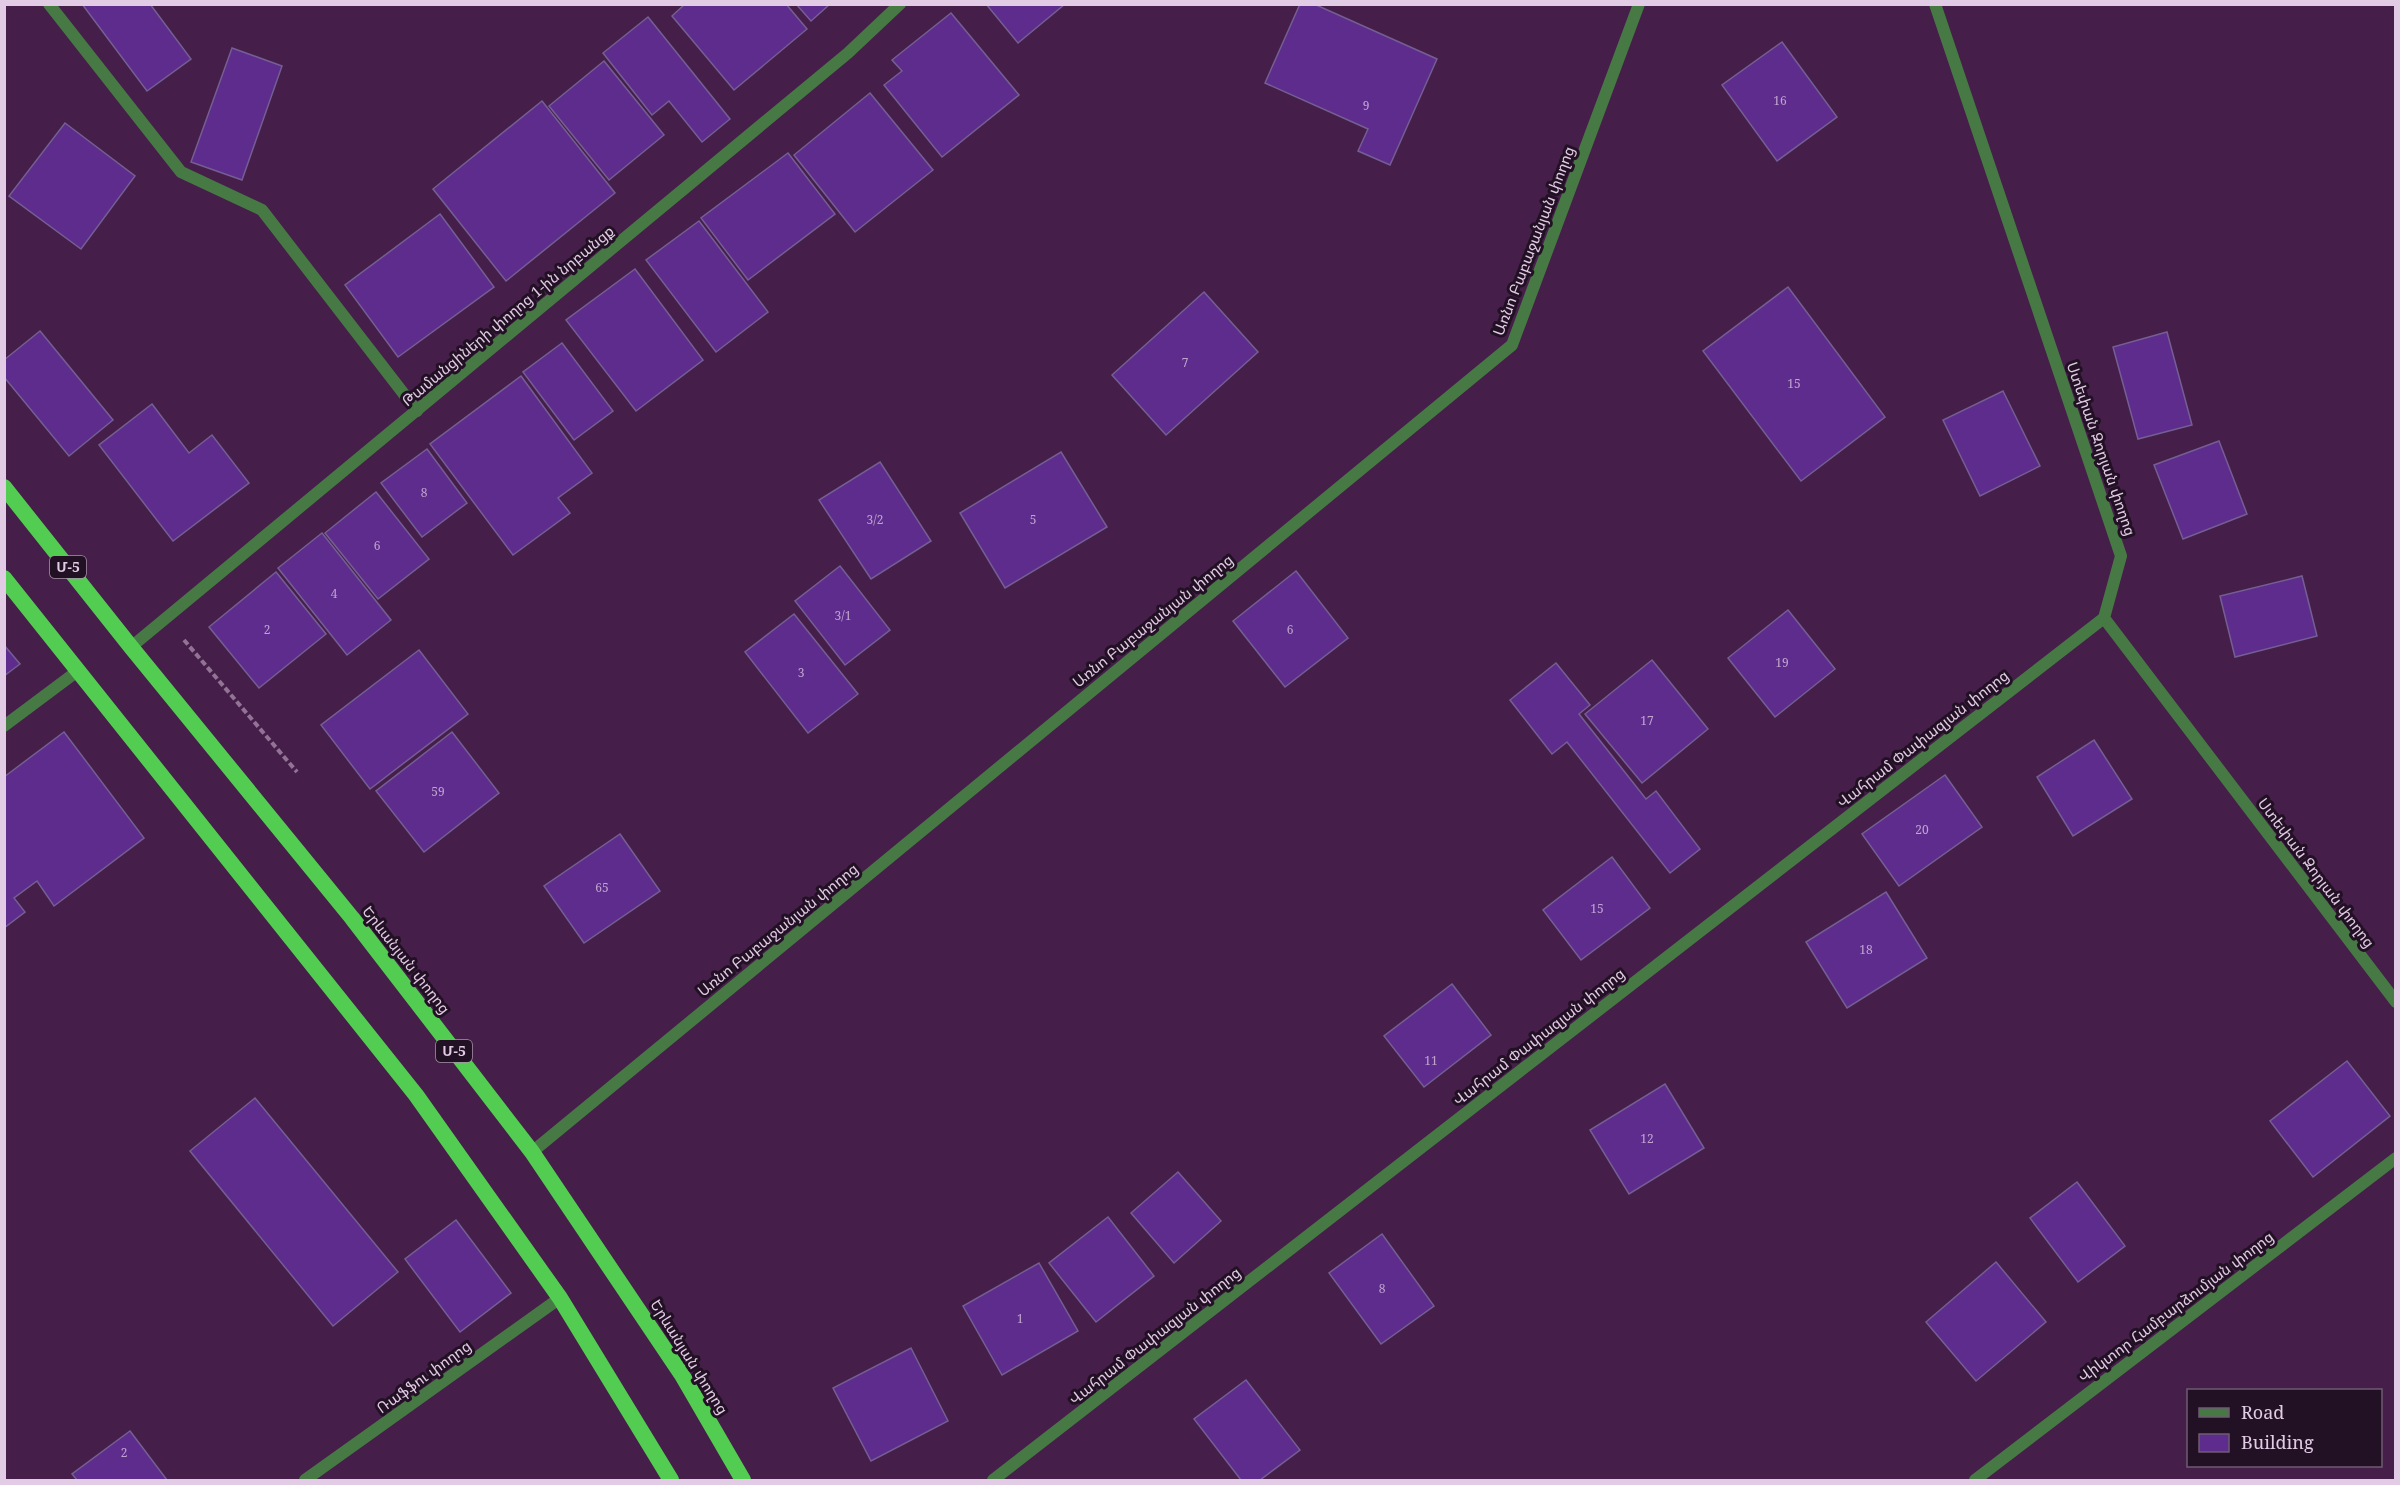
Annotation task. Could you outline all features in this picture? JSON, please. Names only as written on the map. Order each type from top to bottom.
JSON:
[{"type":"highway","name":"Երևանյան փողոց","points":[[4,487],[352,918],[532,1152],[682,1375],[744,1480]]},
{"type":"highway","points":[[4,578],[416,1095],[560,1298],[671,1480]]},
{"type":"street","points":[[49,4],[181,172],[262,210],[417,411]]},
{"type":"street","name":"Թամանցիների փողոց 1-ին նրբանցք","points":[[131,647],[848,53],[900,4]]},
{"type":"street","name":"Առնո Բաբաջանյան փողոց","points":[[532,1152],[1512,345],[1640,4]]},
{"type":"street","name":"Ստեփան Զորյան փողոց","points":[[1935,4],[2121,556],[2104,618],[2396,1002]]},
{"type":"street","name":"Վահրամ Փափազյան փողոց","points":[[993,1480],[2104,618]]},
{"type":"street","points":[[4,726],[79,670]]},
{"type":"street","name":"Վիկտոր Համբարձումյան փողոց","points":[[1974,1480],[2396,1158]]},
{"type":"street","name":"Ռաֆֆու փողոց","points":[[305,1480],[560,1298]]},
{"type":"path","points":[[166,619],[297,772]]},
{"type":"building","points":[[82,4],[150,4],[191,59],[147,91]]},
{"type":"building","points":[[685,4],[786,4],[807,29],[734,90],[672,16]]},
{"type":"building","points":[[796,4],[830,4],[811,21]]},
{"type":"building","points":[[986,4],[1065,4],[1018,43]]},
{"type":"building","points":[[1300,4],[1314,4],[1437,59],[1390,165],[1358,151],[1368,129],[1265,83]]},
{"type":"building","points":[[951,13],[1019,95],[942,157],[884,85],[902,71],[892,60]]},
{"type":"building","points":[[648,17],[730,119],[702,142],[669,101],[652,115],[603,53]]},
{"type":"building","points":[[1782,42],[1837,117],[1777,161],[1722,85]]},
{"type":"building","points":[[232,48],[282,66],[242,180],[191,162]]},
{"type":"building","points":[[604,61],[664,135],[609,180],[549,106]]},
{"type":"building","points":[[870,93],[933,170],[855,232],[794,155]]},
{"type":"building","points":[[542,101],[615,193],[506,281],[433,189]]},
{"type":"building","points":[[65,123],[135,176],[81,249],[9,196]]},
{"type":"building","points":[[788,153],[835,214],[748,280],[701,218]]},
{"type":"building","points":[[440,214],[494,287],[398,357],[345,285]]},
{"type":"building","points":[[699,221],[768,312],[716,352],[646,260]]},
{"type":"building","points":[[635,269],[703,360],[636,411],[566,320]]},
{"type":"building","points":[[1788,287],[1885,417],[1801,481],[1703,351]]},
{"type":"building","points":[[1204,292],[1258,352],[1166,435],[1112,375]]},
{"type":"building","points":[[40,331],[113,420],[69,456],[4,377],[4,360]]},
{"type":"building","points":[[2167,332],[2192,425],[2138,439],[2113,347]]},
{"type":"building","points":[[562,343],[613,411],[574,440],[523,372]]},
{"type":"building","points":[[521,376],[592,473],[558,498],[570,513],[513,555],[430,444]]},
{"type":"building","points":[[2003,391],[2040,466],[1980,496],[1943,420]]},
{"type":"building","points":[[152,404],[189,453],[212,435],[249,483],[173,541],[99,445]]},
{"type":"building","points":[[2219,441],[2247,514],[2183,539],[2154,465]]},
{"type":"building","points":[[427,449],[467,503],[422,537],[381,483]]},
{"type":"building","points":[[1061,452],[1107,527],[1005,588],[960,513]]},
{"type":"building","points":[[880,462],[931,541],[871,579],[819,500]]},
{"type":"building","points":[[376,492],[429,559],[378,599],[325,533]]},
{"type":"building","points":[[322,533],[391,620],[347,655],[278,568]]},
{"type":"building","points":[[840,566],[890,630],[845,665],[795,601]]},
{"type":"building","points":[[1296,571],[1348,638],[1285,687],[1233,621]]},
{"type":"building","points":[[276,572],[326,634],[259,688],[209,627]]},
{"type":"building","points":[[2302,576],[2317,636],[2235,657],[2220,596]]},
{"type":"building","points":[[1788,610],[1835,669],[1775,717],[1728,658]]},
{"type":"building","points":[[794,614],[858,694],[808,733],[745,652]]},
{"type":"building","points":[[4,645],[20,664],[4,676]]},
{"type":"building","points":[[419,650],[468,714],[370,789],[321,725]]},
{"type":"building","points":[[1652,660],[1708,729],[1642,783],[1585,714]]},
{"type":"building","points":[[1556,663],[1590,705],[1579,714],[1646,799],[1656,791],[1700,849],[1670,873],[1567,742],[1552,754],[1510,700]]},
{"type":"building","points":[[64,732],[144,838],[54,906],[37,881],[14,898],[25,912],[4,928],[4,777]]},
{"type":"building","points":[[452,732],[499,793],[424,852],[376,791]]},
{"type":"building","points":[[2094,740],[2132,799],[2073,836],[2037,777]]},
{"type":"building","points":[[1945,775],[1982,827],[1899,886],[1862,834]]},
{"type":"building","points":[[620,834],[660,891],[584,943],[544,886]]},
{"type":"building","points":[[1612,857],[1650,908],[1581,960],[1543,910]]},
{"type":"building","points":[[1886,892],[1927,958],[1847,1008],[1806,942]]},
{"type":"building","points":[[1452,984],[1491,1035],[1424,1087],[1384,1036]]},
{"type":"building","points":[[2347,1061],[2390,1116],[2313,1177],[2270,1121]]},
{"type":"building","points":[[1665,1084],[1704,1148],[1629,1194],[1590,1130]]},
{"type":"building","points":[[255,1098],[398,1272],[333,1326],[190,1151]]},
{"type":"building","points":[[1178,1172],[1221,1221],[1174,1263],[1131,1213]]},
{"type":"building","points":[[2077,1182],[2125,1246],[2078,1282],[2030,1218]]},
{"type":"building","points":[[1108,1217],[1154,1276],[1096,1322],[1049,1263]]},
{"type":"building","points":[[456,1220],[511,1293],[460,1332],[405,1259]]},
{"type":"building","points":[[1382,1234],[1434,1306],[1381,1344],[1329,1273]]},
{"type":"building","points":[[1996,1262],[2046,1322],[1976,1381],[1926,1322]]},
{"type":"building","points":[[1039,1263],[1078,1331],[1002,1375],[963,1306]]},
{"type":"building","points":[[911,1348],[948,1421],[871,1461],[833,1388]]},
{"type":"building","points":[[1246,1380],[1300,1450],[1260,1480],[1241,1480],[1194,1419]]},
{"type":"building","points":[[130,1431],[167,1480],[77,1480],[72,1474]]}]
